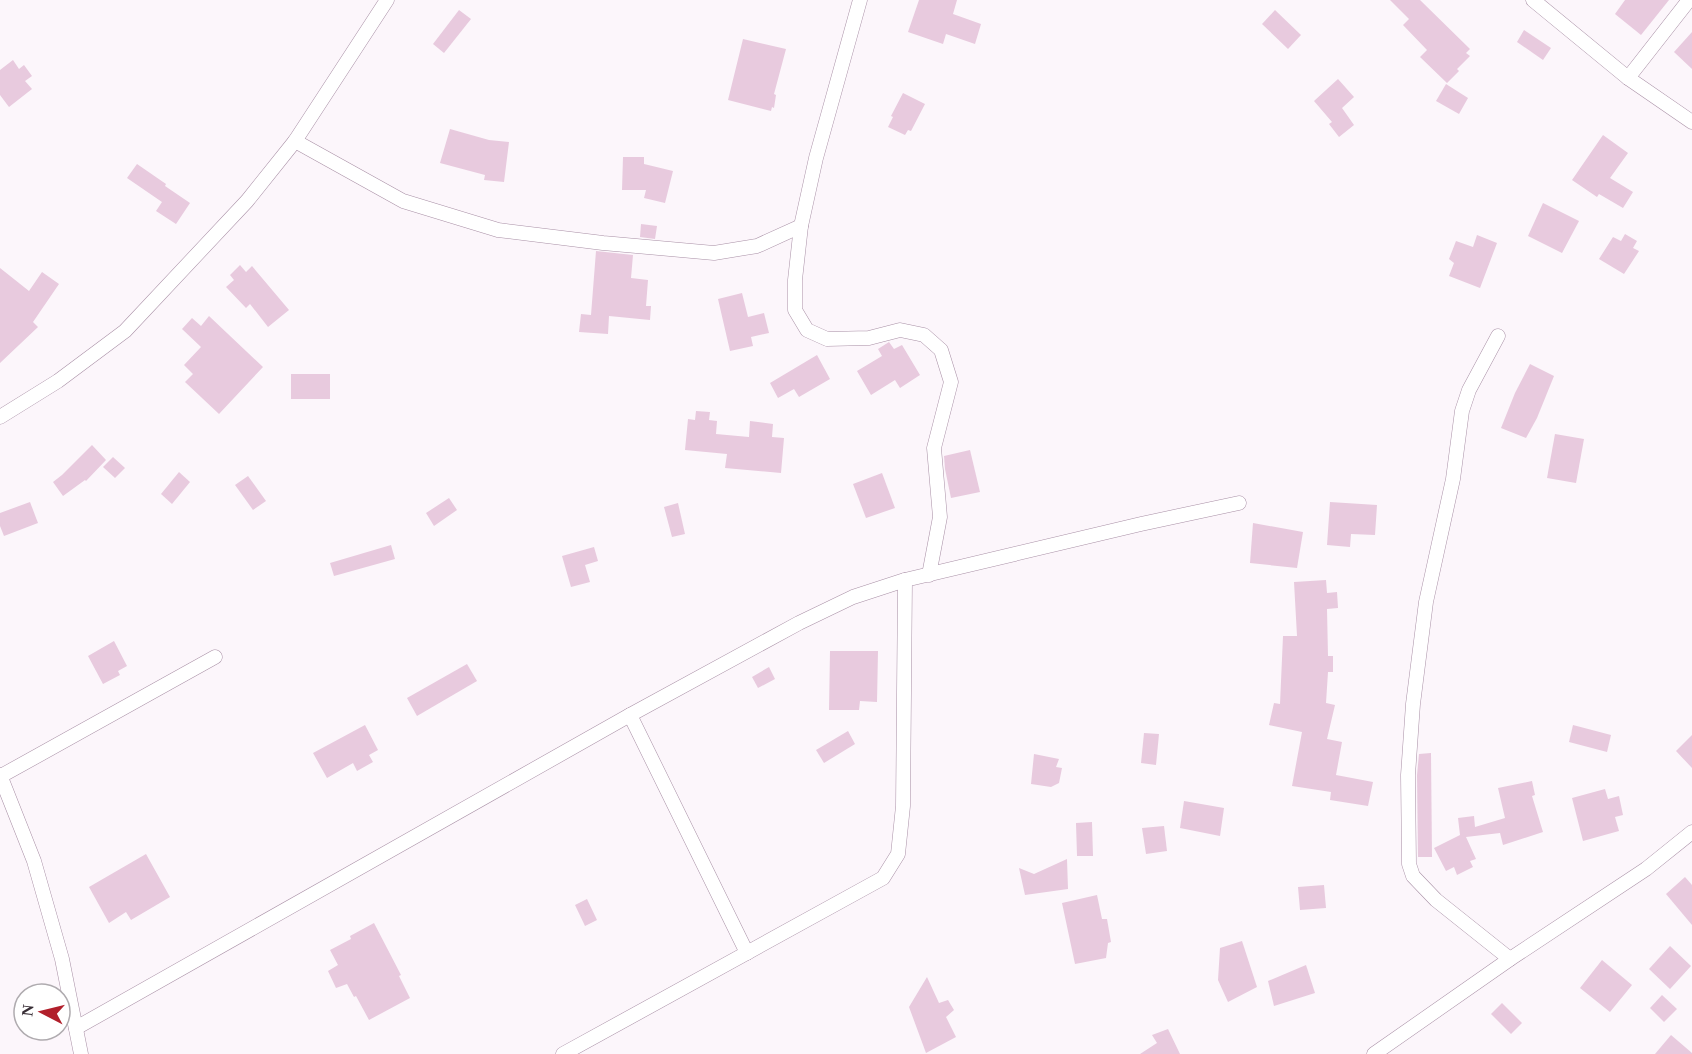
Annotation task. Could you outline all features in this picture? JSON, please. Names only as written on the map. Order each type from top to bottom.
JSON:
[{"type":"street","points":[[0,417],[58,381],[125,331],[247,201],[295,141],[387,0]]},
{"type":"street","points":[[860,0],[816,158],[801,226],[795,280],[795,310],[807,330],[827,339],[869,338],[900,330],[924,335],[940,350],[951,382],[934,448],[940,518],[929,575]]},
{"type":"street","points":[[1533,0],[1628,78],[1692,122]]},
{"type":"street","points":[[1628,78],[1689,0]]},
{"type":"street","points":[[295,141],[404,201],[498,230],[603,243],[714,253],[757,246],[801,226]]},
{"type":"street","points":[[1498,336],[1469,390],[1462,411],[1453,479],[1426,602],[1413,704],[1408,775],[1409,864],[1413,876],[1436,900],[1510,959]]},
{"type":"street","points":[[76,1028],[630,716],[799,623],[853,597],[905,580],[1239,503]]},
{"type":"street","points":[[563,1054],[883,878],[898,854],[903,806],[905,580]]},
{"type":"street","points":[[81,1054],[62,959],[34,861],[0,776],[215,657]]},
{"type":"street","points":[[630,716],[747,953]]},
{"type":"street","points":[[1374,1054],[1510,959],[1646,869],[1692,832]]},
{"type":"building","points":[[919,0],[957,0],[953,14],[981,24],[975,44],[946,34],[943,44],[908,32]]},
{"type":"building","points":[[1390,0],[1420,0],[1470,49],[1466,53],[1470,56],[1447,83],[1420,57],[1427,50],[1403,25],[1409,19]]},
{"type":"building","points":[[1625,0],[1669,0],[1641,35],[1615,14]]},
{"type":"building","points":[[459,10],[471,19],[444,53],[433,44]]},
{"type":"building","points":[[1275,10],[1301,35],[1288,49],[1262,24]]},
{"type":"building","points":[[1524,30],[1551,48],[1543,60],[1517,42]]},
{"type":"building","points":[[1692,32],[1692,69],[1674,52]]},
{"type":"building","points":[[743,39],[786,49],[774,94],[776,95],[774,108],[772,107],[771,111],[728,100]]},
{"type":"building","points":[[13,60],[19,69],[24,65],[32,76],[25,81],[32,89],[9,107],[0,95],[0,70]]},
{"type":"building","points":[[1338,79],[1354,97],[1342,108],[1354,125],[1339,137],[1329,124],[1332,122],[1314,101]]},
{"type":"building","points":[[1446,84],[1468,98],[1459,114],[1436,101]]},
{"type":"building","points":[[903,93],[925,104],[911,131],[908,130],[905,135],[888,127]]},
{"type":"building","points":[[450,129],[489,140],[509,142],[504,182],[484,180],[485,175],[440,163]]},
{"type":"building","points":[[1603,135],[1628,153],[1610,178],[1633,192],[1623,208],[1599,194],[1597,197],[1572,180]]},
{"type":"building","points":[[623,157],[644,157],[644,164],[673,171],[665,203],[644,198],[646,190],[622,190]]},
{"type":"building","points":[[137,164],[190,203],[176,224],[156,211],[162,202],[127,178]]},
{"type":"building","points":[[1543,203],[1579,221],[1562,253],[1528,236]]},
{"type":"building","points":[[641,224],[657,226],[655,239],[640,237]]},
{"type":"building","points":[[1625,234],[1637,241],[1633,248],[1639,251],[1624,274],[1599,259],[1613,237],[1621,241]]},
{"type":"building","points":[[1477,235],[1497,243],[1480,288],[1449,276],[1454,263],[1449,259],[1456,241],[1473,247]]},
{"type":"building","points":[[596,251],[633,255],[631,278],[648,280],[646,306],[651,306],[650,320],[609,316],[608,334],[579,332],[581,314],[591,315]]},
{"type":"building","points":[[240,265],[246,272],[252,266],[289,310],[268,327],[250,304],[246,308],[226,287],[234,280],[230,275]]},
{"type":"building","points":[[0,268],[29,291],[42,272],[59,284],[33,322],[38,327],[0,363]]},
{"type":"building","points":[[742,293],[748,317],[764,313],[769,333],[751,337],[753,346],[730,351],[718,299]]},
{"type":"building","points":[[209,316],[263,367],[219,414],[185,382],[193,374],[184,365],[201,347],[182,329],[192,318],[201,326]]},
{"type":"building","points":[[889,342],[894,349],[902,345],[920,375],[900,388],[895,380],[871,395],[857,371],[882,356],[878,349]]},
{"type":"building","points":[[817,355],[830,379],[799,397],[794,389],[778,398],[770,383]]},
{"type":"building","points":[[1530,364],[1554,376],[1526,438],[1501,428]]},
{"type":"building","points":[[291,374],[330,374],[330,399],[291,399]]},
{"type":"building","points":[[696,411],[710,412],[709,420],[717,421],[716,434],[749,437],[750,421],[773,424],[772,437],[784,438],[781,473],[725,468],[727,454],[685,450],[688,419],[695,420]]},
{"type":"building","points":[[1555,434],[1584,439],[1576,483],[1547,478]]},
{"type":"building","points":[[92,445],[106,460],[86,481],[63,496],[53,482]]},
{"type":"building","points":[[970,450],[980,492],[951,498],[944,456]]},
{"type":"building","points":[[113,457],[125,468],[115,478],[103,467]]},
{"type":"building","points":[[179,472],[190,482],[172,504],[161,494]]},
{"type":"building","points":[[882,473],[895,508],[866,518],[853,484]]},
{"type":"building","points":[[248,476],[266,501],[253,510],[235,485]]},
{"type":"building","points":[[449,498],[457,510],[434,526],[426,513]]},
{"type":"building","points":[[30,502],[38,523],[4,536],[0,526],[0,513]]},
{"type":"building","points":[[1330,502],[1377,505],[1375,535],[1351,534],[1350,547],[1327,545]]},
{"type":"building","points":[[678,503],[685,534],[672,537],[664,507]]},
{"type":"building","points":[[1253,523],[1303,532],[1297,568],[1250,563]]},
{"type":"building","points":[[391,545],[395,559],[334,576],[330,563]]},
{"type":"building","points":[[594,547],[598,561],[585,565],[590,582],[571,587],[562,556]]},
{"type":"building","points":[[1326,580],[1327,593],[1337,592],[1338,608],[1327,609],[1328,656],[1333,656],[1333,672],[1328,672],[1326,703],[1335,705],[1327,739],[1342,742],[1336,775],[1373,782],[1368,806],[1330,800],[1331,792],[1292,786],[1302,732],[1269,725],[1274,703],[1280,704],[1283,636],[1297,636],[1294,582]]},
{"type":"building","points":[[114,641],[127,666],[118,671],[120,675],[103,684],[88,656]]},
{"type":"building","points":[[830,651],[878,651],[877,702],[860,701],[859,710],[829,710]]},
{"type":"building","points":[[467,664],[477,681],[417,716],[407,698]]},
{"type":"building","points":[[769,667],[775,679],[758,688],[752,677]]},
{"type":"building","points":[[365,725],[378,750],[369,755],[373,762],[357,771],[353,763],[327,778],[313,753]]},
{"type":"building","points":[[1573,725],[1611,735],[1607,752],[1569,742]]},
{"type":"building","points":[[848,731],[855,744],[824,763],[816,750]]},
{"type":"building","points":[[1144,733],[1159,734],[1156,765],[1141,763]]},
{"type":"building","points":[[1692,735],[1692,768],[1676,751]]},
{"type":"building","points":[[1431,753],[1432,857],[1418,857],[1419,754]]},
{"type":"building","points":[[1034,754],[1059,759],[1056,767],[1062,768],[1059,783],[1051,787],[1031,784]]},
{"type":"building","points":[[1532,781],[1535,795],[1532,796],[1543,832],[1503,845],[1500,833],[1466,837],[1476,859],[1470,861],[1473,867],[1457,875],[1454,867],[1446,871],[1434,848],[1460,835],[1458,818],[1474,816],[1475,827],[1505,818],[1498,788]]},
{"type":"building","points":[[1605,789],[1608,799],[1619,796],[1623,815],[1615,817],[1619,831],[1583,841],[1572,798]]},
{"type":"building","points":[[1184,801],[1224,808],[1220,836],[1180,828]]},
{"type":"building","points":[[1092,822],[1093,856],[1077,856],[1076,823]]},
{"type":"building","points":[[1164,826],[1167,851],[1146,854],[1142,828]]},
{"type":"building","points":[[146,854],[170,897],[131,920],[126,912],[109,923],[89,887]]},
{"type":"building","points":[[1067,859],[1068,889],[1025,895],[1019,868],[1034,874]]},
{"type":"building","points":[[1685,877],[1692,885],[1692,925],[1666,894]]},
{"type":"building","points":[[1324,885],[1326,908],[1300,910],[1298,887]]},
{"type":"building","points":[[1097,895],[1102,919],[1107,919],[1111,942],[1108,943],[1106,958],[1075,964],[1062,903]]},
{"type":"building","points":[[587,899],[597,920],[585,926],[575,905]]},
{"type":"building","points":[[374,923],[401,975],[399,976],[410,998],[369,1020],[347,984],[336,988],[328,971],[338,965],[330,950]]},
{"type":"building","points":[[1242,941],[1257,987],[1228,1002],[1218,980],[1220,948]]},
{"type":"building","points":[[1670,946],[1691,966],[1670,989],[1649,969]]},
{"type":"building","points":[[1602,960],[1632,985],[1610,1012],[1580,988]]},
{"type":"building","points":[[1306,965],[1315,993],[1274,1006],[1268,981]]},
{"type":"building","points":[[927,977],[939,1003],[948,1000],[954,1010],[946,1017],[956,1037],[926,1053],[909,1007]]},
{"type":"building","points":[[1662,995],[1677,1009],[1664,1022],[1650,1008]]},
{"type":"building","points":[[1502,1003],[1522,1023],[1511,1034],[1491,1014]]},
{"type":"building","points":[[1168,1029],[1180,1054],[1140,1054],[1157,1043],[1152,1035]]},
{"type":"building","points":[[1671,1035],[1692,1053],[1692,1054],[1655,1054]]}]
